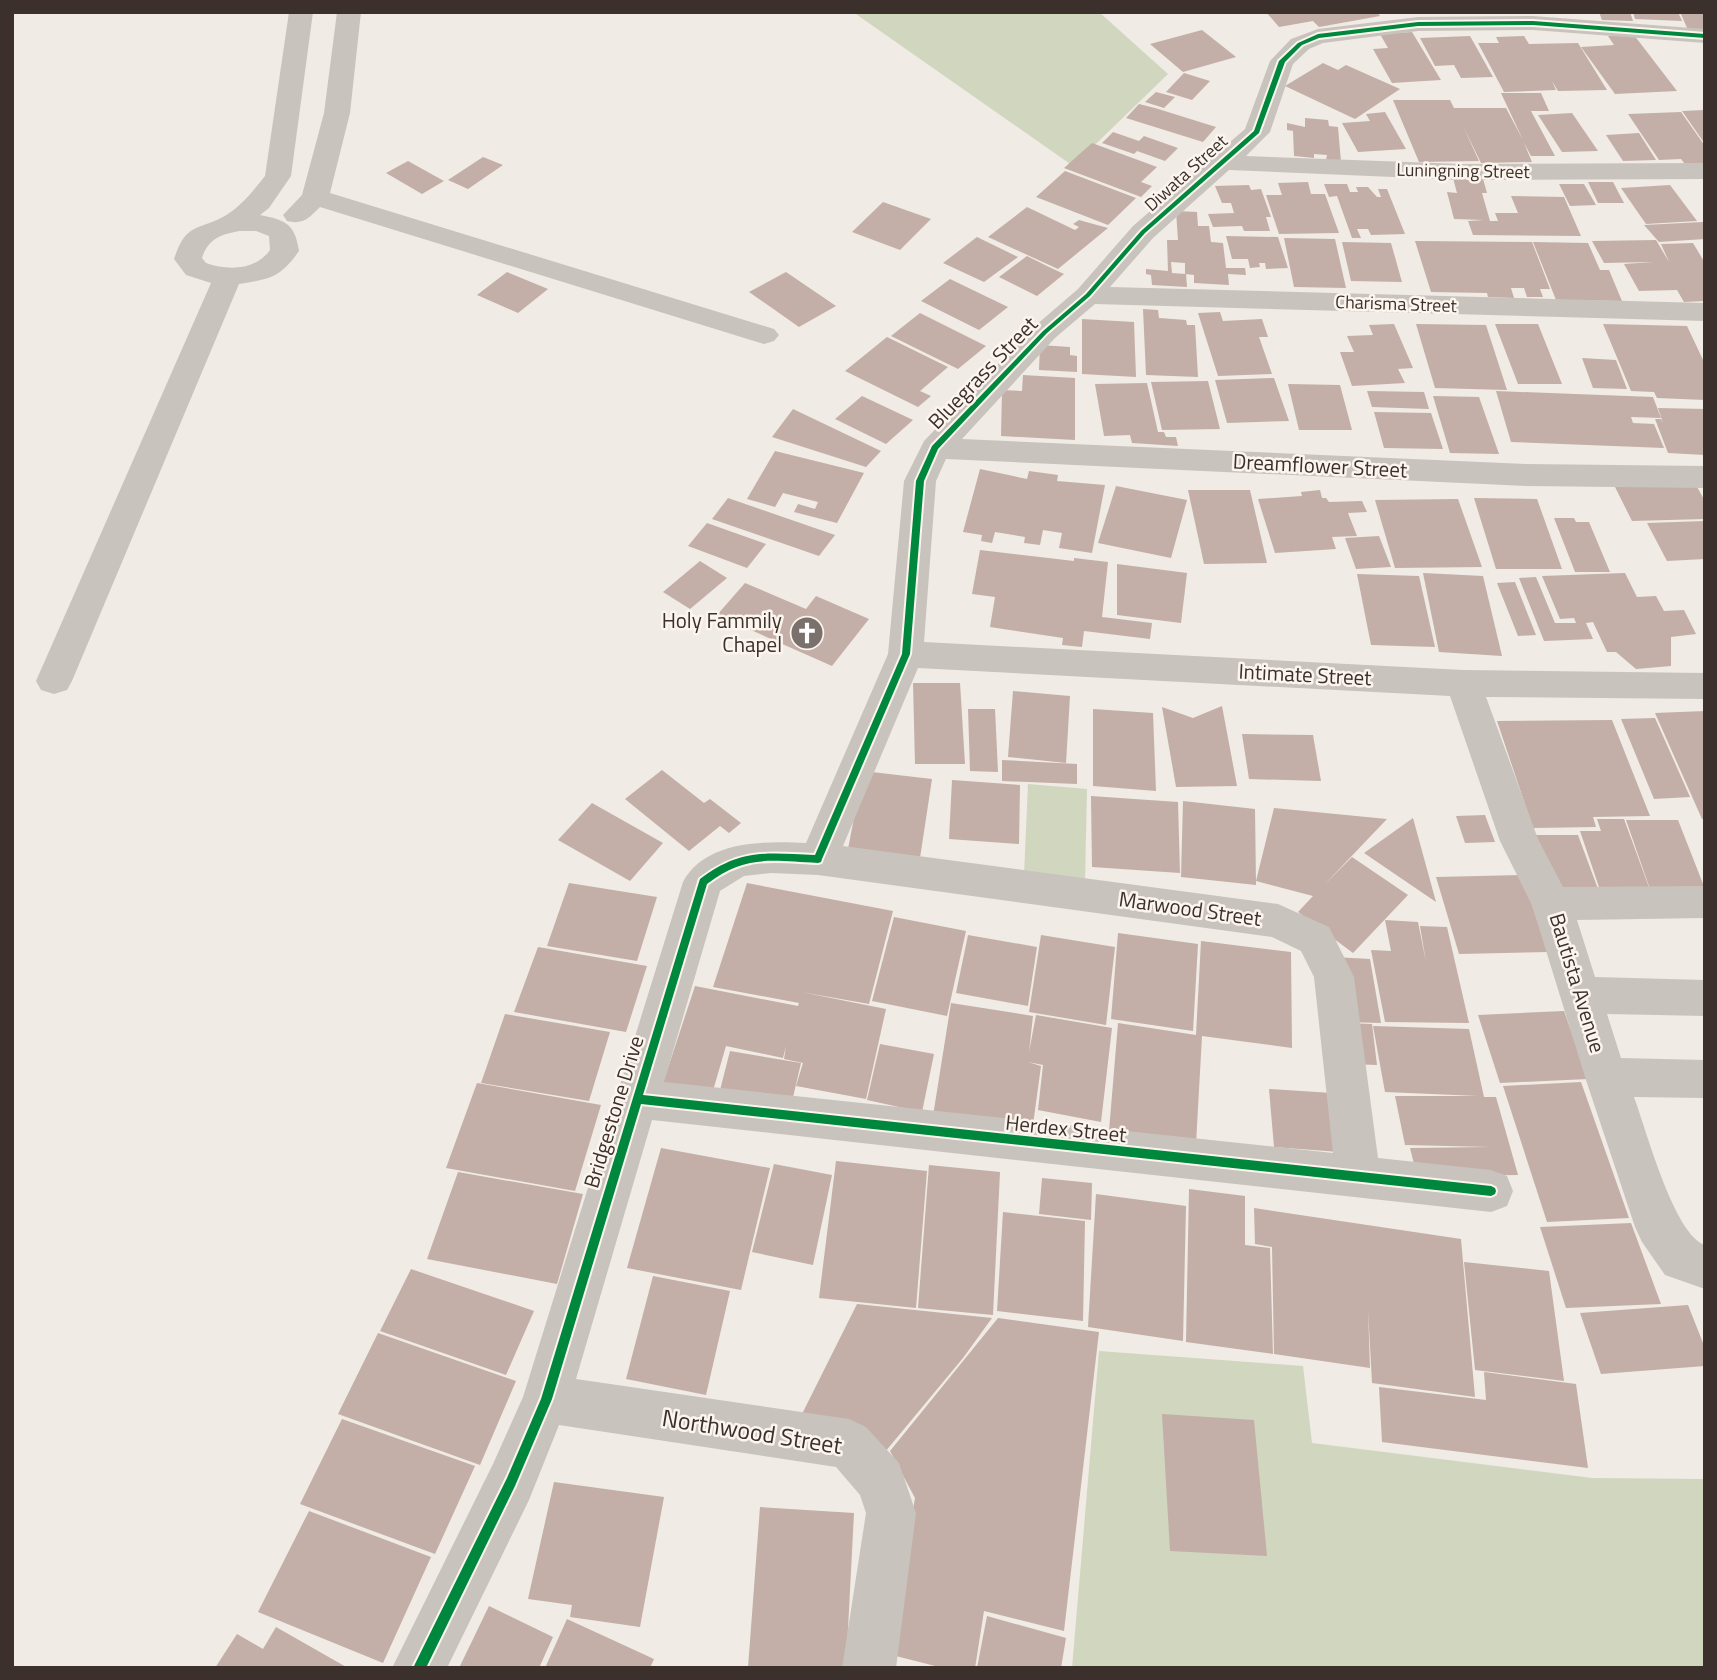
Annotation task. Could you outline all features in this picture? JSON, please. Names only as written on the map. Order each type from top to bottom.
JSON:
[{"type":"street","points":[[232,223],[259,202],[278,176],[300,12]]},
{"type":"street","points":[[282,232],[315,197],[337,113],[349,12]]},
{"type":"street","name":"Diwata Street","points":[[1088,295],[1143,232],[1257,132],[1282,61],[1300,44],[1318,36],[1418,23],[1534,23],[1705,36]]},
{"type":"street","name":"Luningning Street","points":[[1221,162],[1295,168],[1517,173],[1705,171]]},
{"type":"street","points":[[315,197],[764,335]]},
{"type":"street","points":[[232,223],[261,223],[282,232],[285,249],[270,266],[243,276],[227,278],[200,273],[188,258],[189,250],[195,241],[211,230],[232,223]]},
{"type":"street","points":[[54,681],[227,278]]},
{"type":"street","name":"Charisma Street","points":[[1088,295],[1704,314]]},
{"type":"street","name":"Bluegrass Street","points":[[906,654],[920,481],[935,447],[1045,332],[1088,295]]},
{"type":"street","name":"Dreamflower Street","points":[[935,447],[1475,473],[1705,477]]},
{"type":"street","points":[[818,859],[906,654]]},
{"type":"street","name":"Intimate Street","points":[[906,654],[1463,683],[1705,686]]},
{"type":"street","name":"Bautista Avenue","points":[[1463,683],[1519,841],[1552,904],[1606,1077],[1658,1227],[1681,1259],[1705,1267]]},
{"type":"street","name":"Bridgestone Drive","points":[[419,1668],[511,1482],[546,1399],[703,882],[722,866],[750,858],[818,859]]},
{"type":"street","name":"Marwood Street","points":[[818,859],[1278,921],[1315,939],[1334,977],[1358,1178]]},
{"type":"street","points":[[1552,904],[1705,901]]},
{"type":"street","points":[[1582,995],[1705,998]]},
{"type":"street","points":[[1606,1077],[1705,1079]]},
{"type":"street","name":"Herdex Street","points":[[636,1099],[1491,1191]]},
{"type":"street","name":"Northwood Street","points":[[546,1399],[849,1444],[881,1481],[891,1513],[869,1668]]},
{"type":"green space","points":[[853,12],[1099,12],[1168,74],[1073,166]]},
{"type":"green space","points":[[1028,784],[1087,789],[1085,881],[1024,875]]},
{"type":"green space","points":[[1099,1351],[1303,1366],[1312,1443],[1592,1478],[1705,1479],[1705,1668],[1072,1668]]},
{"type":"building","points":[[1266,12],[1377,12],[1380,16],[1319,27],[1313,21],[1279,27]]},
{"type":"building","points":[[1599,12],[1630,12],[1633,21],[1602,20]]},
{"type":"building","points":[[1633,12],[1678,12],[1682,21],[1635,19]]},
{"type":"building","points":[[1680,12],[1705,12],[1705,31],[1688,30]]},
{"type":"building","points":[[1202,30],[1236,57],[1183,72],[1150,44]]},
{"type":"building","points":[[1412,32],[1441,80],[1392,83],[1373,49],[1388,48],[1380,34]]},
{"type":"building","points":[[1634,35],[1677,91],[1615,94],[1581,47],[1614,45],[1608,36]]},
{"type":"building","points":[[1470,36],[1493,77],[1461,78],[1454,65],[1435,66],[1420,38]]},
{"type":"building","points":[[1524,36],[1529,44],[1578,43],[1607,90],[1558,91],[1552,81],[1556,90],[1504,92],[1478,43],[1499,43],[1496,37]]},
{"type":"building","points":[[1323,63],[1338,70],[1346,65],[1400,89],[1355,119],[1285,86]]},
{"type":"building","points":[[1184,73],[1210,81],[1192,100],[1166,92]]},
{"type":"building","points":[[1156,92],[1175,97],[1164,108],[1145,102]]},
{"type":"building","points":[[1501,93],[1541,93],[1549,111],[1531,111],[1555,156],[1531,156],[1524,143],[1532,162],[1481,163],[1463,126],[1479,161],[1419,162],[1393,100],[1450,100],[1454,108],[1506,108],[1523,140]]},
{"type":"building","points":[[1139,104],[1216,127],[1203,142],[1126,118]]},
{"type":"building","points":[[1705,110],[1705,144],[1682,111]]},
{"type":"building","points":[[1385,112],[1406,149],[1358,152],[1342,123],[1370,121],[1366,114]]},
{"type":"building","points":[[1681,112],[1705,146],[1705,163],[1685,164],[1681,159],[1659,160],[1628,114]]},
{"type":"building","points":[[1572,113],[1598,151],[1562,152],[1538,115]]},
{"type":"building","points":[[1305,118],[1328,120],[1329,126],[1338,127],[1341,162],[1326,160],[1327,155],[1314,154],[1314,158],[1294,156],[1293,131],[1287,130],[1287,123],[1305,127]]},
{"type":"building","points":[[1113,132],[1139,141],[1144,136],[1178,148],[1165,161],[1137,151],[1134,154],[1102,143]]},
{"type":"building","points":[[1639,133],[1656,160],[1623,161],[1606,135]]},
{"type":"building","points":[[1092,143],[1157,167],[1141,182],[1152,186],[1141,197],[1064,168]]},
{"type":"building","points":[[483,157],[503,165],[468,189],[448,180]]},
{"type":"building","points":[[408,161],[444,181],[422,194],[386,173]]},
{"type":"building","points":[[1065,171],[1136,198],[1108,225],[1036,197]]},
{"type":"building","points":[[1453,178],[1483,179],[1487,193],[1482,193],[1490,221],[1498,221],[1495,213],[1518,213],[1511,196],[1564,197],[1581,236],[1473,235],[1468,221],[1484,220],[1454,219],[1447,192],[1457,193]]},
{"type":"building","points":[[1308,182],[1311,194],[1325,194],[1339,233],[1279,234],[1266,195],[1282,195],[1278,183]]},
{"type":"building","points":[[1588,182],[1613,182],[1624,203],[1598,203]]},
{"type":"building","points":[[1324,184],[1347,184],[1350,192],[1358,192],[1356,187],[1368,187],[1377,197],[1381,197],[1378,189],[1387,189],[1405,234],[1371,235],[1368,229],[1357,229],[1361,238],[1352,238],[1337,196],[1329,197]]},
{"type":"building","points":[[1559,184],[1584,184],[1596,205],[1570,206]]},
{"type":"building","points":[[1249,185],[1251,190],[1261,189],[1271,217],[1266,217],[1270,231],[1244,231],[1242,226],[1213,227],[1208,214],[1234,213],[1231,203],[1222,203],[1215,186]]},
{"type":"building","points":[[1670,185],[1697,221],[1646,224],[1621,188]]},
{"type":"building","points":[[883,202],[931,219],[900,250],[852,232]]},
{"type":"building","points":[[1027,207],[1075,230],[1079,227],[1073,224],[1079,220],[1108,228],[1058,269],[988,237]]},
{"type":"building","points":[[1176,211],[1197,212],[1198,226],[1209,226],[1211,242],[1223,243],[1226,268],[1245,268],[1246,275],[1228,274],[1229,285],[1194,283],[1194,275],[1186,274],[1187,287],[1152,285],[1151,275],[1146,274],[1146,269],[1168,271],[1167,240],[1178,240]],"holes":[[[1171,262],[1185,263],[1185,274],[1172,273]]]},
{"type":"building","points":[[1703,222],[1705,239],[1659,242],[1644,225]]},
{"type":"building","points":[[1226,236],[1278,237],[1288,268],[1266,269],[1265,263],[1259,263],[1260,267],[1250,268],[1248,259],[1232,259]]},
{"type":"building","points":[[977,237],[1018,257],[984,282],[943,263]]},
{"type":"building","points":[[1284,238],[1335,239],[1346,288],[1294,287]]},
{"type":"building","points":[[1656,240],[1669,262],[1661,244],[1693,243],[1705,263],[1705,301],[1684,302],[1677,290],[1639,291],[1624,264],[1653,262],[1604,263],[1592,241]]},
{"type":"building","points":[[1415,241],[1532,242],[1550,289],[1540,289],[1543,297],[1527,297],[1524,288],[1511,288],[1514,298],[1488,297],[1487,293],[1431,292]]},
{"type":"building","points":[[1342,242],[1391,243],[1402,282],[1351,281]]},
{"type":"building","points":[[1533,242],[1588,243],[1600,270],[1609,270],[1622,301],[1556,300]]},
{"type":"building","points":[[1027,256],[1064,274],[1037,296],[999,277]]},
{"type":"building","points":[[507,272],[548,289],[518,313],[477,295]]},
{"type":"building","points":[[786,272],[836,306],[799,327],[749,292]]},
{"type":"building","points":[[950,279],[1008,307],[979,330],[921,301]]},
{"type":"building","points":[[1143,309],[1158,310],[1159,318],[1186,320],[1187,325],[1195,325],[1198,377],[1146,375]]},
{"type":"building","points":[[1220,312],[1223,321],[1262,319],[1268,337],[1259,337],[1272,374],[1218,376],[1198,313]]},
{"type":"building","points":[[920,313],[986,346],[958,369],[891,336]]},
{"type":"building","points":[[1082,319],[1134,322],[1136,377],[1082,374]]},
{"type":"building","points":[[1394,324],[1413,368],[1398,369],[1405,383],[1352,386],[1340,352],[1354,352],[1347,336],[1373,335],[1369,325]]},
{"type":"building","points":[[1416,324],[1486,325],[1507,390],[1435,388]]},
{"type":"building","points":[[1495,324],[1538,324],[1562,384],[1518,384]]},
{"type":"building","points":[[1603,324],[1687,326],[1705,364],[1705,400],[1657,398],[1654,392],[1631,391]]},
{"type":"building","points":[[887,337],[948,367],[920,391],[931,396],[918,407],[845,371]]},
{"type":"building","points":[[1040,345],[1070,347],[1070,355],[1077,356],[1077,372],[1039,370]]},
{"type":"building","points":[[1582,358],[1616,360],[1627,389],[1593,388]]},
{"type":"building","points":[[1023,375],[1075,378],[1075,440],[1001,436],[1002,390],[1022,391]]},
{"type":"building","points":[[1274,378],[1289,421],[1227,423],[1215,380]]},
{"type":"building","points":[[1208,381],[1220,429],[1162,430],[1151,382]]},
{"type":"building","points":[[1147,383],[1158,432],[1164,432],[1166,437],[1176,437],[1178,446],[1132,443],[1130,435],[1104,436],[1095,384]]},
{"type":"building","points":[[1288,384],[1340,385],[1352,430],[1299,430]]},
{"type":"building","points":[[1367,391],[1424,392],[1429,409],[1372,407]]},
{"type":"building","points":[[1496,391],[1653,397],[1661,418],[1631,417],[1633,423],[1654,424],[1664,448],[1511,442]]},
{"type":"building","points":[[862,396],[913,420],[886,444],[835,419]]},
{"type":"building","points":[[1433,396],[1479,397],[1499,454],[1450,453]]},
{"type":"building","points":[[1658,408],[1705,409],[1705,455],[1668,453],[1655,419],[1661,419],[1663,423]]},
{"type":"building","points":[[793,409],[881,451],[866,467],[772,437]]},
{"type":"building","points":[[1374,412],[1431,413],[1443,449],[1384,448]]},
{"type":"building","points":[[775,451],[864,473],[837,523],[794,512],[798,504],[815,509],[818,502],[783,493],[775,507],[747,499]]},
{"type":"building","points":[[980,469],[1027,479],[1029,471],[1058,475],[1057,481],[1105,485],[1092,553],[1059,548],[1062,533],[1043,530],[1040,545],[1024,543],[1025,537],[995,532],[992,543],[981,541],[982,535],[963,532]]},
{"type":"building","points":[[1693,480],[1705,501],[1705,519],[1632,521],[1613,483]]},
{"type":"building","points":[[1116,486],[1187,500],[1171,558],[1098,543]]},
{"type":"building","points":[[1188,490],[1250,490],[1267,563],[1204,564]]},
{"type":"building","points":[[1320,490],[1322,498],[1329,502],[1362,501],[1367,512],[1348,513],[1357,536],[1332,537],[1336,549],[1275,553],[1258,499],[1302,496],[1301,492]]},
{"type":"building","points":[[728,498],[835,535],[819,556],[712,519]]},
{"type":"building","points":[[1474,498],[1537,499],[1562,569],[1496,569]]},
{"type":"building","points":[[1458,499],[1482,567],[1395,568],[1375,500]]},
{"type":"building","points":[[1554,518],[1574,518],[1576,522],[1589,522],[1610,572],[1575,572]]},
{"type":"building","points":[[1705,521],[1705,559],[1667,561],[1647,523]]},
{"type":"building","points":[[707,523],[766,544],[747,568],[688,546]]},
{"type":"building","points":[[1379,536],[1391,567],[1356,569],[1345,538]]},
{"type":"building","points":[[980,550],[1074,561],[1074,558],[1108,562],[1102,617],[1152,623],[1150,639],[1084,631],[1082,647],[1062,645],[1063,638],[990,627],[995,597],[972,594]]},
{"type":"building","points":[[700,561],[727,578],[690,609],[663,592]]},
{"type":"building","points":[[1117,564],[1187,573],[1181,623],[1117,615]]},
{"type":"building","points":[[1423,573],[1483,576],[1502,656],[1439,652]]},
{"type":"building","points":[[1625,573],[1637,597],[1656,596],[1664,611],[1684,610],[1696,634],[1671,637],[1671,666],[1636,669],[1616,652],[1607,652],[1593,622],[1586,623],[1593,639],[1544,641],[1519,578],[1536,577],[1555,623],[1576,623],[1574,618],[1560,619],[1542,576]]},
{"type":"building","points":[[1357,574],[1419,576],[1435,647],[1371,645]]},
{"type":"building","points":[[1515,582],[1536,635],[1518,636],[1497,583]]},
{"type":"building","name":"Holy Fammily Chapel","points":[[745,583],[806,609],[816,596],[869,619],[832,666],[717,615]]},
{"type":"building","points":[[913,683],[960,683],[965,764],[915,764]]},
{"type":"building","points":[[1013,691],[1070,696],[1066,763],[1008,757]]},
{"type":"building","points":[[1222,706],[1237,786],[1176,787],[1162,707],[1193,718]]},
{"type":"building","points":[[968,709],[995,709],[998,772],[970,771]]},
{"type":"building","points":[[1093,709],[1153,713],[1156,791],[1093,786]]},
{"type":"building","points":[[1705,711],[1705,819],[1702,819],[1655,713]]},
{"type":"building","points":[[1655,718],[1690,797],[1654,799],[1621,719]]},
{"type":"building","points":[[1612,720],[1650,816],[1593,817],[1596,827],[1533,828],[1497,721]]},
{"type":"building","points":[[1242,734],[1313,735],[1321,781],[1249,779]]},
{"type":"building","points":[[1002,760],[1077,764],[1077,784],[1002,781]]},
{"type":"building","points":[[662,770],[704,803],[710,799],[741,823],[729,833],[720,826],[689,851],[625,799]]},
{"type":"building","points":[[863,771],[932,779],[920,858],[848,849]]},
{"type":"building","points":[[952,780],[1020,785],[1019,844],[949,839]]},
{"type":"building","points":[[1091,796],[1178,802],[1180,873],[1092,867]]},
{"type":"building","points":[[1183,801],[1255,809],[1256,885],[1181,877]]},
{"type":"building","points":[[592,803],[663,843],[630,881],[558,840]]},
{"type":"building","points":[[1274,808],[1387,819],[1324,885],[1352,857],[1408,895],[1353,953],[1298,912],[1313,896],[1256,881]]},
{"type":"building","points":[[1485,815],[1495,842],[1465,843],[1456,816]]},
{"type":"building","points":[[1413,818],[1436,902],[1364,853]]},
{"type":"building","points":[[1597,819],[1624,819],[1650,890],[1600,890],[1580,831],[1601,831]]},
{"type":"building","points":[[1626,820],[1678,820],[1705,889],[1651,892]]},
{"type":"building","points":[[1531,835],[1578,835],[1598,889],[1549,889]]},
{"type":"building","points":[[1522,875],[1548,952],[1459,954],[1436,877]]},
{"type":"building","points":[[569,883],[657,897],[637,961],[547,946]]},
{"type":"building","points":[[747,883],[893,911],[869,1004],[801,992],[886,1009],[866,1099],[796,1086],[803,1063],[784,1059],[786,1046],[783,1058],[726,1046],[712,1094],[663,1083],[695,986],[798,1006],[799,1003],[713,987]]},
{"type":"building","points":[[894,917],[966,931],[947,1016],[872,1001]]},
{"type":"building","points":[[1385,920],[1418,922],[1426,962],[1420,926],[1447,927],[1469,1023],[1385,1022],[1371,950],[1391,951]]},
{"type":"building","points":[[1118,933],[1198,944],[1193,1031],[1111,1019]]},
{"type":"building","points":[[968,935],[1037,947],[1028,1006],[956,993]]},
{"type":"building","points":[[1041,935],[1115,947],[1106,1025],[1029,1012]]},
{"type":"building","points":[[1201,941],[1291,952],[1292,1048],[1202,1036],[1196,1144],[1109,1131],[1118,1023],[1196,1035]]},
{"type":"building","points":[[538,947],[647,966],[626,1032],[514,1012]]},
{"type":"building","points":[[1334,957],[1370,959],[1381,1023],[1346,1022]]},
{"type":"building","points":[[951,1003],[1033,1016],[1029,1052],[1036,1015],[1112,1028],[1101,1122],[1038,1110],[1043,1065],[1028,1062],[1041,1066],[1032,1132],[933,1116]]},
{"type":"building","points":[[1564,1011],[1588,1079],[1500,1083],[1478,1015]]},
{"type":"building","points":[[505,1014],[610,1032],[589,1101],[481,1083]]},
{"type":"building","points":[[1345,1023],[1372,1024],[1377,1065],[1350,1064]]},
{"type":"building","points":[[1373,1026],[1469,1029],[1484,1097],[1496,1097],[1518,1175],[1417,1176],[1410,1148],[1490,1147],[1405,1145],[1395,1096],[1478,1096],[1385,1092]]},
{"type":"building","points":[[880,1044],[934,1054],[922,1112],[867,1100]]},
{"type":"building","points":[[730,1051],[801,1063],[790,1110],[718,1098]]},
{"type":"building","points":[[1581,1082],[1629,1218],[1547,1222],[1503,1086]]},
{"type":"building","points":[[477,1083],[601,1105],[575,1191],[446,1168]]},
{"type":"building","points":[[1269,1089],[1332,1093],[1339,1152],[1274,1147]]},
{"type":"building","points":[[661,1148],[770,1168],[741,1290],[627,1268]]},
{"type":"building","points":[[836,1161],[927,1171],[916,1308],[819,1298]]},
{"type":"building","points":[[774,1164],[832,1175],[813,1265],[752,1252]]},
{"type":"building","points":[[929,1165],[1000,1172],[993,1315],[918,1308]]},
{"type":"building","points":[[458,1172],[583,1194],[557,1284],[427,1259]]},
{"type":"building","points":[[1042,1178],[1092,1183],[1091,1220],[1039,1214]]},
{"type":"building","points":[[1189,1189],[1245,1196],[1245,1245],[1270,1248],[1273,1354],[1186,1342]]},
{"type":"building","points":[[1096,1194],[1186,1206],[1183,1341],[1088,1327]]},
{"type":"building","points":[[1254,1208],[1461,1239],[1475,1397],[1372,1383],[1368,1309],[1370,1368],[1274,1354],[1272,1247],[1255,1244]]},
{"type":"building","points":[[1003,1212],[1085,1221],[1083,1321],[997,1311]]},
{"type":"building","points":[[1631,1223],[1661,1304],[1566,1308],[1540,1227]]},
{"type":"building","points":[[1464,1262],[1549,1271],[1564,1381],[1475,1370]]},
{"type":"building","points":[[411,1269],[534,1311],[506,1375],[380,1331]]},
{"type":"building","points":[[653,1276],[730,1291],[706,1395],[626,1379]]},
{"type":"building","points":[[857,1304],[992,1318],[963,1358],[880,1458],[801,1416]]},
{"type":"building","points":[[1688,1305],[1705,1348],[1705,1366],[1601,1374],[1580,1313]]},
{"type":"building","points":[[998,1318],[1099,1332],[1064,1631],[984,1611],[975,1668],[943,1668],[888,1654],[915,1498],[890,1451]]},
{"type":"building","points":[[378,1333],[516,1381],[480,1465],[338,1414]]},
{"type":"building","points":[[1484,1372],[1576,1384],[1588,1468],[1382,1442],[1379,1387],[1486,1400]]},
{"type":"building","points":[[1162,1414],[1254,1420],[1267,1556],[1170,1551]]},
{"type":"building","points":[[342,1419],[475,1466],[435,1554],[300,1504]]},
{"type":"building","points":[[554,1482],[664,1497],[640,1627],[570,1617],[572,1605],[528,1599]]},
{"type":"building","points":[[760,1507],[854,1513],[846,1668],[748,1668]]},
{"type":"building","points":[[309,1511],[431,1557],[383,1663],[258,1612]]},
{"type":"building","points":[[489,1606],[553,1637],[539,1668],[459,1668]]},
{"type":"building","points":[[987,1616],[1066,1638],[1061,1668],[977,1668]]},
{"type":"building","points":[[567,1619],[654,1659],[650,1668],[545,1668]]},
{"type":"building","points":[[276,1627],[348,1668],[215,1668],[237,1634],[263,1649]]},
{"type":"cycle path","points":[[419,1668],[511,1482],[546,1399],[703,882],[717,871],[744,860],[771,857],[818,859],[906,654],[920,481],[935,448],[1045,332],[1088,295],[1143,232],[1257,132],[1282,61],[1300,44],[1318,36],[1418,24],[1533,23],[1705,36]]},
{"type":"cycle path","points":[[636,1099],[1491,1191]]},
{"type":"place","name":"Holy Fammily Chapel","points":[[807,633]]}]
